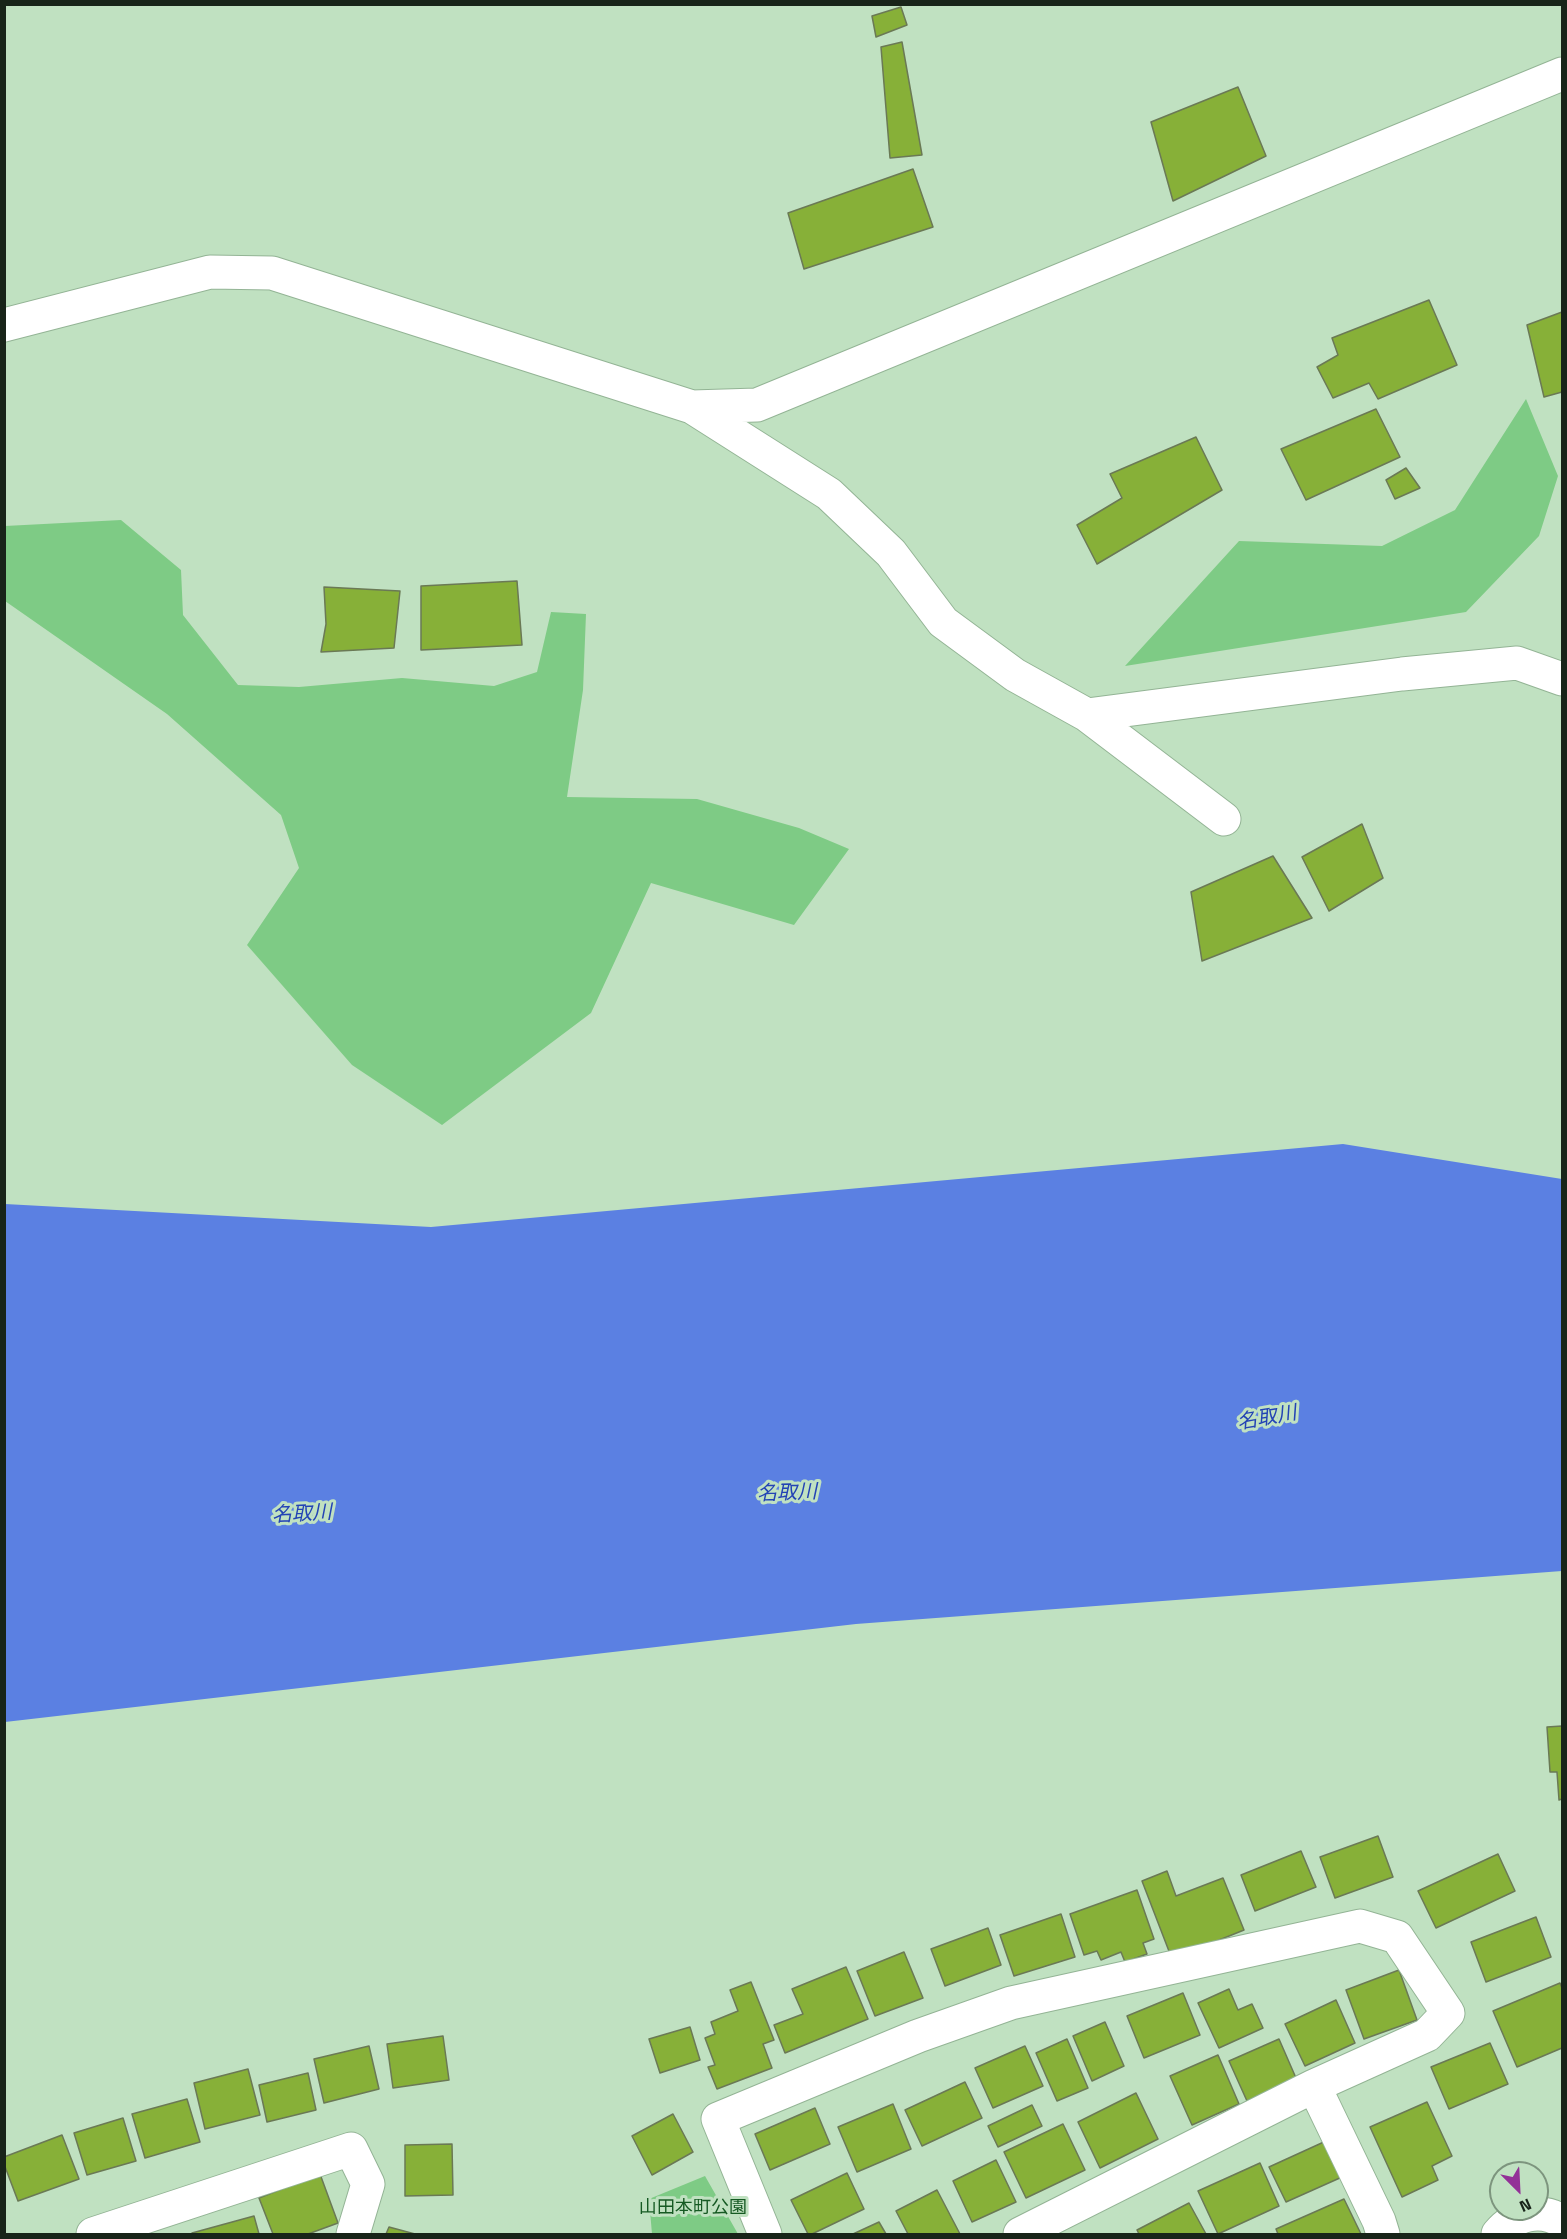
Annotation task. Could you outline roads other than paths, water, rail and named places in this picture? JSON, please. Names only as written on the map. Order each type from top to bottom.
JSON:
[{"type":"street","points":[[692,407],[758,405],[1563,74]]},
{"type":"street","points":[[4,325],[210,272],[272,273],[692,407],[829,494],[891,553],[943,622],[1015,675],[1087,715],[1224,819]]},
{"type":"street","points":[[1087,715],[1402,674],[1517,663],[1563,679]]},
{"type":"street","points":[[765,2235],[718,2120],[918,2036],[1011,2003],[1360,1926],[1397,1937],[1448,2013],[1427,2035],[1314,2086],[1020,2235]]},
{"type":"street","points":[[1314,2086],[1379,2221],[1383,2235]]},
{"type":"street","points":[[93,2235],[351,2149],[368,2184],[353,2235]]},
{"type":"street","points":[[1498,2235],[1506,2224],[1522,2216],[1540,2213],[1563,2221]]},
{"type":"water","name":"名取川","points":[[1343,1144],[1562,1179],[1562,1571],[856,1624],[5,1722],[5,1204],[431,1227]]},
{"type":"park label","name":"山田本町公園","points":[[693,2209]]}]
